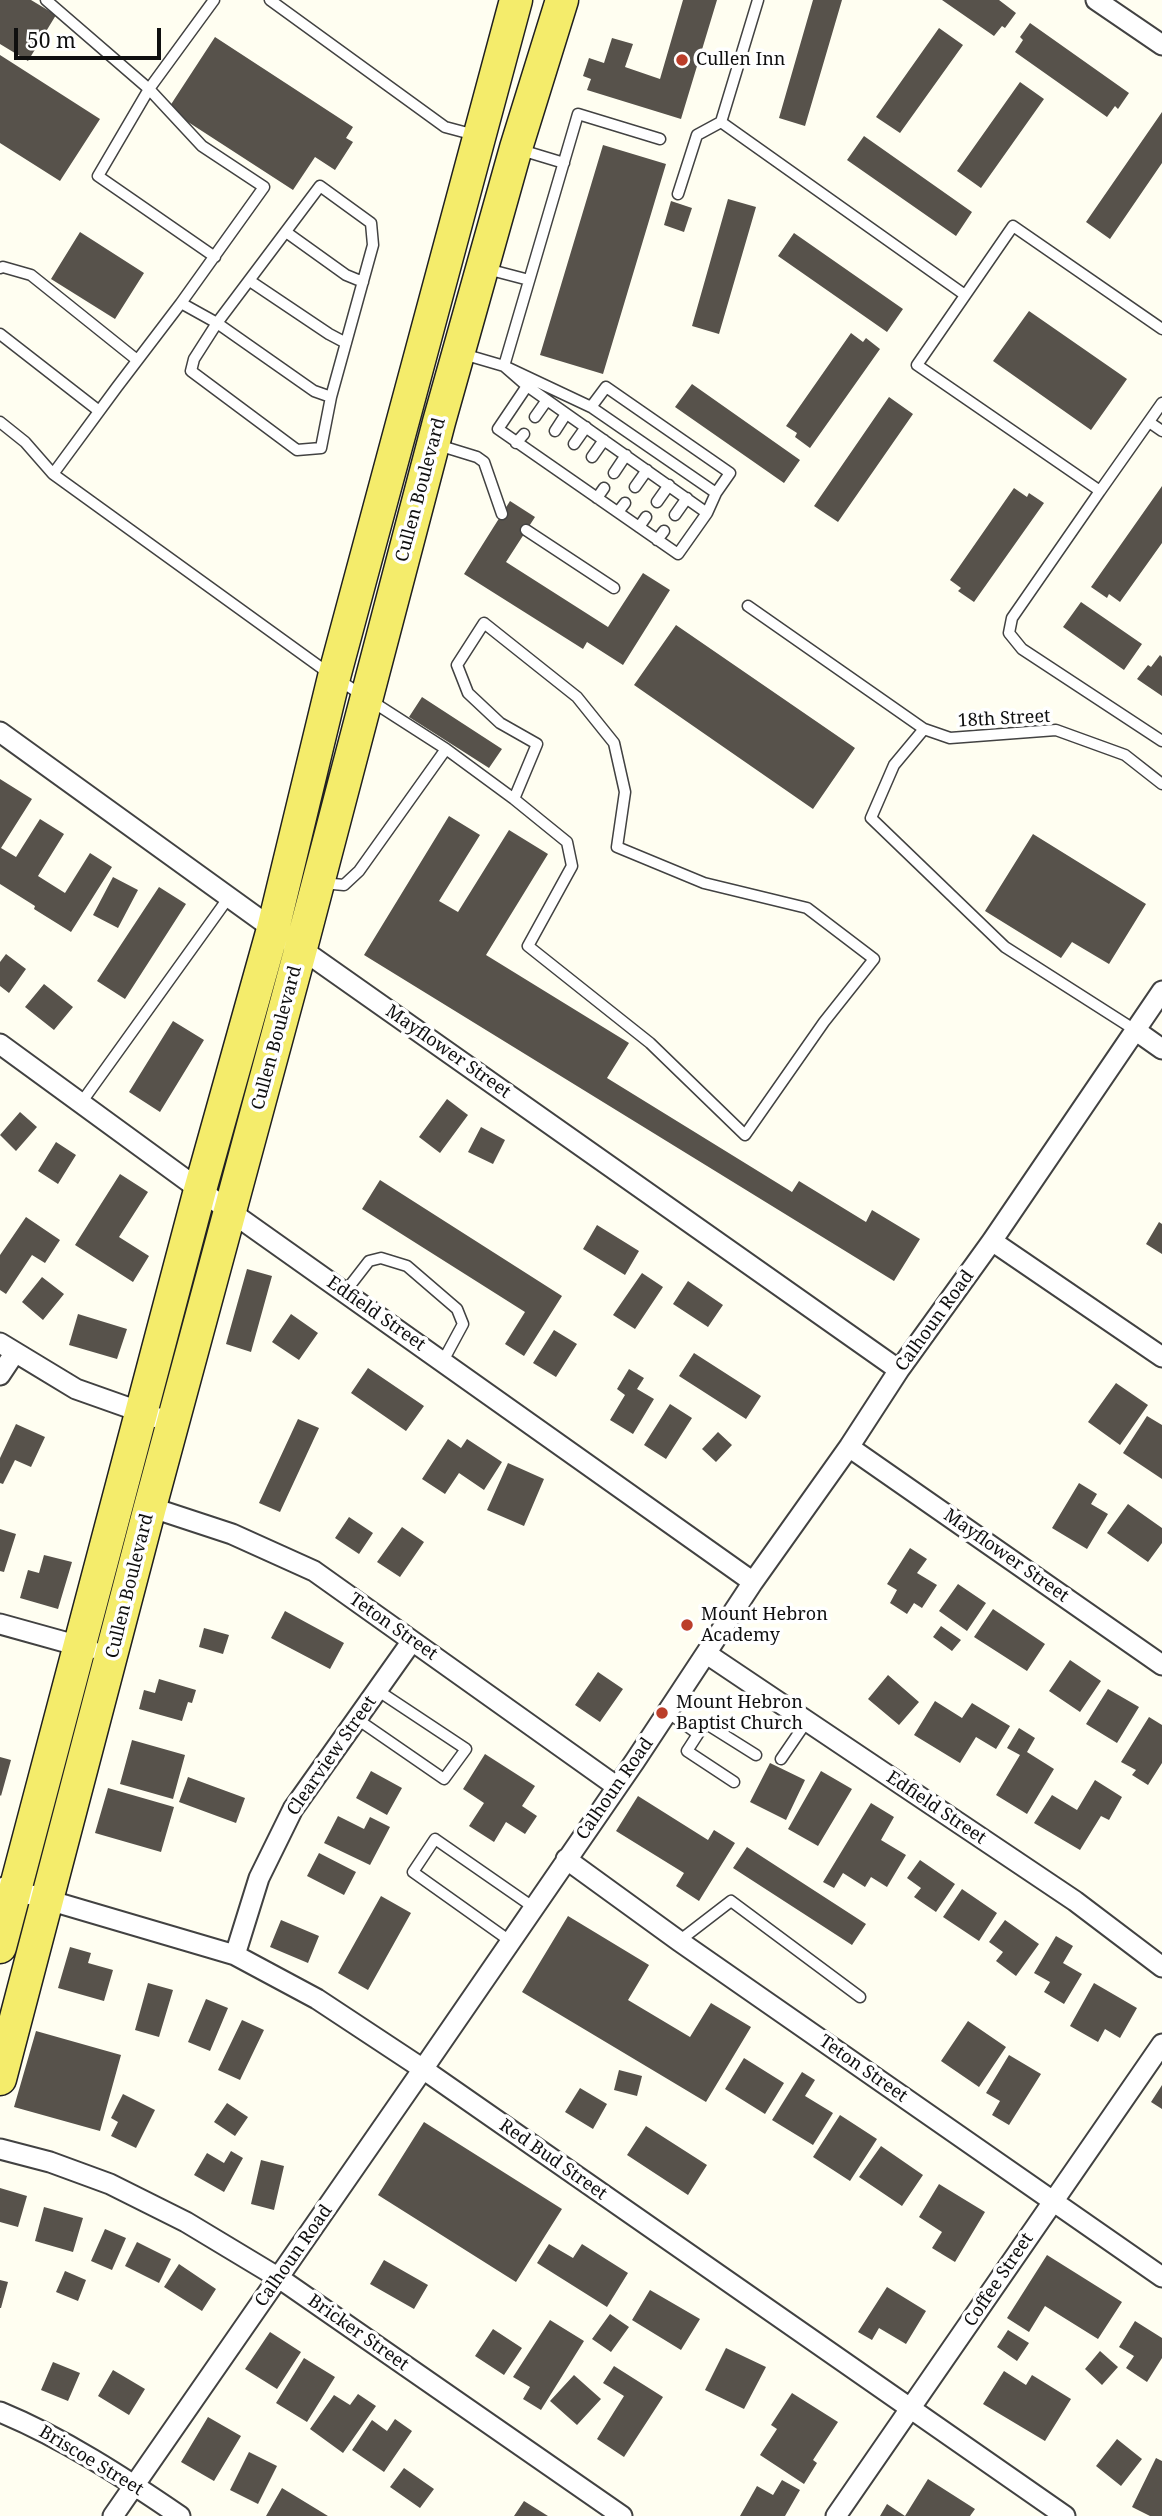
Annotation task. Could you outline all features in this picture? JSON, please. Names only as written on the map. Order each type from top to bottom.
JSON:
[{"type":"main road","name":"Cullen Boulevard","points":[[0,1947],[7,1888],[81,1646],[200,1189],[273,929],[334,677],[516,0]]},
{"type":"main road","name":"Cullen Boulevard","points":[[0,2080],[436,433],[516,148],[562,0]]},
{"type":"main road","points":[[479,136],[516,148]]},
{"type":"main road","points":[[406,414],[436,433]]},
{"type":"main road","points":[[119,1499],[150,1507]]},
{"type":"street","points":[[1096,0],[1162,45]]},
{"type":"street","name":"Mayflower Street","points":[[0,732],[273,929],[899,1370]]},
{"type":"street","name":"Calhoun Road","points":[[113,2516],[1162,991]]},
{"type":"street","points":[[1135,1030],[1162,1049]]},
{"type":"street","name":"Edfield Street","points":[[0,1044],[753,1582]]},
{"type":"street","points":[[992,1241],[1162,1357]]},
{"type":"street","points":[[0,1375],[7,1348],[76,1390],[172,1423]]},
{"type":"street","name":"Mayflower Street","points":[[849,1447],[1162,1665]]},
{"type":"street","name":"Teton Street","points":[[150,1507],[232,1534],[313,1571],[617,1786]]},
{"type":"street","points":[[0,1624],[112,1655]]},
{"type":"street","name":"Clearview Street","points":[[235,1955],[259,1878],[293,1809],[412,1641]]},
{"type":"street","name":"Edfield Street","points":[[707,1654],[1075,1901],[1162,1967]]},
{"type":"street","name":"Teton Street","points":[[566,1859],[679,1941],[1162,2277]]},
{"type":"street","name":"Red Bud Street","points":[[7,1888],[235,1955],[317,1999],[423,2069],[1065,2516]]},
{"type":"street","name":"Coffee Street","points":[[836,2516],[1162,2044]]},
{"type":"street","name":"Bricker Street","points":[[0,2149],[50,2162],[110,2184],[186,2222],[279,2278],[622,2516]]},
{"type":"street","name":"Briscoe Street","points":[[0,2412],[26,2422],[134,2485],[180,2516]]},
{"type":"lane","points":[[46,0],[149,89],[202,146],[264,187],[53,474]]},
{"type":"lane","points":[[214,0],[149,89],[98,176],[215,257]]},
{"type":"lane","points":[[270,0],[445,127],[479,136]]},
{"type":"lane","points":[[678,194],[697,135],[721,122],[758,0]]},
{"type":"lane","points":[[504,366],[578,114],[660,139]]},
{"type":"lane","points":[[721,122],[965,295]]},
{"type":"lane","points":[[516,148],[564,163]]},
{"type":"lane","points":[[320,186],[371,223],[373,245],[331,397],[321,449],[297,450],[191,371],[194,359],[218,323],[286,232],[320,186]]},
{"type":"lane","points":[[1100,492],[917,365],[1013,226],[1162,329]]},
{"type":"lane","points":[[286,232],[346,275],[362,282]]},
{"type":"lane","points":[[0,268],[31,275],[137,360]]},
{"type":"lane","points":[[483,268],[529,280]]},
{"type":"lane","points":[[250,281],[346,343]]},
{"type":"lane","points":[[181,303],[218,323],[314,391],[331,397]]},
{"type":"lane","points":[[0,334],[99,411]]},
{"type":"lane","points":[[459,352],[504,366],[609,416],[706,482],[716,493]]},
{"type":"lane","points":[[504,366],[527,386],[707,513]]},
{"type":"lane","points":[[527,386],[498,429],[678,554],[707,513],[716,493],[730,473],[704,459],[621,401],[606,387],[592,407]]},
{"type":"lane","points":[[535,417],[547,400]]},
{"type":"lane","points":[[1162,403],[1012,618],[1009,633],[1022,649],[1162,741]]},
{"type":"lane","points":[[555,431],[566,414]]},
{"type":"lane","points":[[0,422],[26,442],[53,474],[334,677],[446,750],[514,799],[567,842],[572,866],[528,946],[650,1043],[745,1135],[824,1022],[874,959],[807,908],[704,883],[617,847],[625,792],[614,743],[577,697],[484,623],[457,665],[468,693],[500,723],[537,744],[514,799]]},
{"type":"lane","points":[[1149,422],[1162,431]]},
{"type":"lane","points":[[574,444],[586,427]]},
{"type":"lane","points":[[436,433],[484,462],[502,513]]},
{"type":"lane","points":[[516,443],[524,434]]},
{"type":"lane","points":[[592,457],[604,440]]},
{"type":"lane","points":[[538,457],[545,447]]},
{"type":"lane","points":[[614,473],[626,455]]},
{"type":"lane","points":[[556,470],[563,460]]},
{"type":"lane","points":[[635,487],[647,470]]},
{"type":"lane","points":[[575,482],[582,472]]},
{"type":"lane","points":[[657,502],[669,485]]},
{"type":"lane","points":[[597,498],[604,488]]},
{"type":"lane","points":[[676,515],[687,498]]},
{"type":"lane","points":[[618,512],[625,503]]},
{"type":"lane","points":[[639,527],[646,517]]},
{"type":"lane","points":[[526,530],[614,588]]},
{"type":"lane","points":[[657,540],[664,531]]},
{"type":"lane","name":"18th Street","points":[[748,606],[924,729],[950,738],[1056,730],[1125,755],[1162,784]]},
{"type":"lane","points":[[924,729],[894,765],[871,818],[1005,947],[1135,1030]]},
{"type":"lane","points":[[317,883],[344,885],[359,871],[446,750]]},
{"type":"lane","points":[[81,1103],[229,897]]},
{"type":"lane","points":[[345,1292],[369,1261],[381,1258],[407,1266],[457,1308],[463,1324],[443,1361]]},
{"type":"lane","points":[[357,1719],[444,1779],[466,1749],[377,1690]]},
{"type":"lane","points":[[667,1712],[698,1734]]},
{"type":"lane","points":[[782,1759],[807,1721]]},
{"type":"lane","points":[[734,1782],[687,1751],[705,1723],[756,1755]]},
{"type":"lane","points":[[510,1941],[413,1872],[435,1839],[533,1907]]},
{"type":"lane","points":[[679,1941],[731,1901],[860,1997]]},
{"type":"building","points":[[0,0],[31,0],[56,15],[28,61],[0,44]]},
{"type":"building","name":"Cullen Inn","points":[[683,0],[717,0],[681,119],[587,90],[591,79],[583,76],[589,58],[604,63],[612,38],[633,44],[625,67],[660,79]]},
{"type":"building","points":[[813,0],[842,0],[805,126],[779,118]]},
{"type":"building","points":[[942,0],[999,0],[1016,13],[1005,28],[1002,26],[994,36]]},
{"type":"building","points":[[1030,23],[1129,93],[1118,109],[1115,106],[1107,117],[1015,52],[1023,40],[1020,37]]},
{"type":"building","points":[[939,28],[963,45],[900,133],[876,117]]},
{"type":"building","points":[[215,37],[353,127],[346,138],[353,142],[335,170],[315,157],[293,190],[168,109]]},
{"type":"building","points":[[0,55],[100,119],[60,181],[0,143]]},
{"type":"building","points":[[1020,82],[1044,99],[981,188],[957,171]]},
{"type":"building","points":[[1162,112],[1162,163],[1110,239],[1086,222]]},
{"type":"building","points":[[864,136],[972,212],[956,236],[847,160]]},
{"type":"building","points":[[603,145],[666,164],[603,374],[540,355]]},
{"type":"building","points":[[728,199],[756,207],[719,334],[692,326]]},
{"type":"building","points":[[671,201],[692,208],[684,232],[664,225]]},
{"type":"building","points":[[80,232],[144,273],[115,319],[51,279]]},
{"type":"building","points":[[794,233],[903,309],[887,332],[778,256]]},
{"type":"building","points":[[1029,311],[1127,379],[1091,430],[993,361]]},
{"type":"building","points":[[851,333],[863,342],[866,338],[880,349],[810,448],[795,437],[797,433],[786,426]]},
{"type":"building","points":[[692,384],[800,460],[784,483],[675,407]]},
{"type":"building","points":[[889,397],[913,414],[838,522],[814,506]]},
{"type":"building","points":[[1162,486],[1162,543],[1120,602],[1109,594],[1107,598],[1091,587]]},
{"type":"building","points":[[1014,488],[1027,497],[1029,493],[1044,503],[974,602],[958,591],[961,588],[950,580]]},
{"type":"building","points":[[510,501],[535,517],[506,562],[608,627],[643,573],[670,590],[623,665],[587,642],[583,649],[464,574]]},
{"type":"building","points":[[1081,602],[1142,644],[1124,670],[1063,627]]},
{"type":"building","points":[[676,625],[855,748],[813,809],[634,685]]},
{"type":"building","points":[[1160,655],[1162,657],[1162,696],[1137,679]]},
{"type":"building","points":[[422,697],[502,749],[489,768],[409,717]]},
{"type":"building","points":[[0,779],[32,799],[1,848],[16,857],[40,819],[64,834],[38,876],[65,893],[90,853],[112,867],[71,932],[0,884]]},
{"type":"building","points":[[449,816],[480,835],[439,901],[458,912],[509,830],[548,854],[486,955],[629,1043],[607,1078],[792,1192],[799,1181],[866,1222],[872,1210],[920,1239],[894,1281],[364,955]]},
{"type":"building","points":[[1033,834],[1146,904],[1109,964],[1072,942],[1061,958],[985,911]]},
{"type":"building","points":[[113,877],[138,890],[118,928],[93,915]]},
{"type":"building","points":[[159,887],[186,904],[125,999],[97,981]]},
{"type":"building","points":[[6,954],[26,969],[9,993],[0,986],[0,962]]},
{"type":"building","points":[[44,984],[73,1007],[54,1030],[25,1007]]},
{"type":"building","points":[[173,1021],[204,1040],[160,1112],[129,1092]]},
{"type":"building","points":[[447,1099],[468,1115],[440,1153],[419,1137]]},
{"type":"building","points":[[20,1112],[37,1127],[16,1151],[0,1135]]},
{"type":"building","points":[[481,1127],[505,1140],[493,1164],[468,1152]]},
{"type":"building","points":[[56,1142],[76,1155],[58,1184],[38,1171]]},
{"type":"building","points":[[120,1174],[148,1192],[119,1237],[149,1256],[133,1282],[75,1245]]},
{"type":"building","points":[[380,1180],[562,1296],[524,1356],[505,1344],[525,1312],[362,1209]]},
{"type":"building","points":[[26,1217],[60,1240],[45,1263],[32,1255],[6,1294],[0,1290],[0,1255]]},
{"type":"building","points":[[1159,1222],[1162,1224],[1162,1254],[1146,1244]]},
{"type":"building","points":[[597,1225],[639,1251],[625,1275],[583,1249]]},
{"type":"building","points":[[247,1269],[272,1276],[251,1352],[226,1344]]},
{"type":"building","points":[[642,1273],[663,1287],[635,1329],[613,1315]]},
{"type":"building","points":[[42,1277],[64,1294],[43,1320],[22,1302]]},
{"type":"building","points":[[688,1281],[723,1305],[708,1327],[673,1304]]},
{"type":"building","points":[[78,1314],[127,1329],[117,1359],[69,1345]]},
{"type":"building","points":[[291,1314],[318,1333],[299,1360],[272,1342]]},
{"type":"building","points":[[554,1330],[577,1344],[556,1377],[533,1363]]},
{"type":"building","points":[[694,1353],[761,1396],[746,1419],[679,1376]]},
{"type":"building","points":[[368,1368],[424,1406],[406,1431],[351,1393]]},
{"type":"building","points":[[629,1369],[644,1378],[637,1389],[654,1399],[633,1434],[610,1420],[625,1395],[617,1389]]},
{"type":"building","points":[[1116,1383],[1148,1405],[1120,1445],[1088,1422]]},
{"type":"building","points":[[670,1404],[692,1418],[666,1459],[644,1445]]},
{"type":"building","points":[[1147,1416],[1162,1425],[1162,1479],[1123,1453]]},
{"type":"building","points":[[298,1419],[319,1428],[280,1512],[259,1503]]},
{"type":"building","points":[[16,1424],[45,1437],[31,1467],[15,1460],[3,1484],[0,1483],[0,1458]]},
{"type":"building","points":[[718,1432],[732,1445],[716,1462],[702,1449]]},
{"type":"building","points":[[448,1439],[461,1448],[467,1439],[502,1462],[484,1490],[459,1473],[445,1494],[422,1479]]},
{"type":"building","points":[[508,1463],[544,1479],[524,1526],[487,1510]]},
{"type":"building","points":[[1079,1483],[1097,1494],[1091,1504],[1108,1514],[1087,1549],[1052,1528]]},
{"type":"building","points":[[1128,1504],[1162,1528],[1162,1543],[1148,1562],[1107,1533]]},
{"type":"building","points":[[349,1517],[373,1533],[359,1554],[335,1538]]},
{"type":"building","points":[[402,1527],[424,1542],[400,1577],[377,1562]]},
{"type":"building","points":[[0,1529],[16,1534],[4,1572],[0,1571]]},
{"type":"building","points":[[910,1548],[927,1559],[917,1573],[937,1585],[922,1608],[914,1603],[907,1614],[890,1603],[897,1590],[887,1584]]},
{"type":"building","points":[[44,1555],[72,1562],[58,1609],[20,1598],[28,1570],[39,1573]]},
{"type":"building","points":[[958,1584],[986,1603],[967,1631],[939,1611]]},
{"type":"building","points":[[993,1609],[1045,1644],[1027,1671],[974,1637]]},
{"type":"building","points":[[285,1611],[344,1643],[330,1669],[271,1638]]},
{"type":"building","points":[[941,1626],[961,1640],[952,1651],[933,1637]]},
{"type":"building","points":[[204,1628],[229,1635],[223,1654],[199,1647]]},
{"type":"building","points":[[1070,1660],[1101,1681],[1080,1712],[1049,1691]]},
{"type":"building","points":[[598,1672],[623,1689],[600,1722],[575,1705]]},
{"type":"building","points":[[888,1675],[919,1702],[899,1725],[868,1699]]},
{"type":"building","points":[[159,1679],[196,1690],[192,1703],[188,1702],[182,1721],[139,1709],[144,1690],[155,1693]]},
{"type":"building","points":[[1108,1689],[1139,1707],[1117,1743],[1086,1724]]},
{"type":"building","points":[[935,1701],[962,1718],[972,1703],[1010,1726],[996,1749],[976,1737],[960,1763],[914,1735]]},
{"type":"building","points":[[1149,1717],[1162,1725],[1162,1763],[1148,1785],[1132,1775],[1136,1770],[1121,1762]]},
{"type":"building","points":[[1019,1728],[1035,1738],[1027,1752],[1054,1769],[1027,1814],[996,1795],[1020,1755],[1007,1748]]},
{"type":"building","points":[[132,1740],[185,1755],[173,1799],[120,1784]]},
{"type":"building","points":[[485,1754],[535,1786],[522,1806],[537,1816],[525,1834],[506,1822],[494,1842],[469,1826],[484,1803],[463,1789]]},
{"type":"building","points":[[0,1757],[11,1760],[1,1796],[0,1795]]},
{"type":"building","points":[[770,1763],[805,1780],[786,1820],[750,1802]]},
{"type":"building","points":[[371,1771],[402,1788],[387,1815],[356,1798]]},
{"type":"building","points":[[821,1771],[852,1789],[818,1846],[788,1829]]},
{"type":"building","points":[[188,1777],[245,1798],[236,1823],[179,1802]]},
{"type":"building","points":[[1095,1780],[1122,1797],[1109,1820],[1101,1816],[1080,1850],[1034,1823],[1052,1795],[1077,1810]]},
{"type":"building","points":[[108,1788],[174,1807],[161,1852],[95,1833]]},
{"type":"building","points":[[638,1796],[708,1840],[714,1830],[735,1843],[699,1901],[676,1886],[684,1873],[616,1831]]},
{"type":"building","points":[[871,1803],[894,1817],[881,1840],[906,1855],[887,1887],[871,1877],[865,1887],[843,1873],[834,1888],[823,1882]]},
{"type":"building","points":[[338,1816],[364,1829],[370,1817],[390,1827],[370,1865],[324,1843]]},
{"type":"building","points":[[747,1847],[866,1924],[852,1945],[733,1868]]},
{"type":"building","points":[[319,1853],[356,1872],[344,1895],[307,1876]]},
{"type":"building","points":[[920,1860],[955,1884],[936,1912],[914,1897],[921,1888],[907,1878]]},
{"type":"building","points":[[962,1889],[997,1913],[979,1941],[943,1917]]},
{"type":"building","points":[[381,1896],[411,1913],[368,1990],[338,1973]]},
{"type":"building","points":[[568,1916],[649,1965],[628,2000],[690,2037],[711,2003],[751,2027],[706,2102],[522,1992]]},
{"type":"building","points":[[281,1920],[319,1936],[308,1963],[270,1947]]},
{"type":"building","points":[[1005,1920],[1039,1944],[1016,1976],[996,1961],[1003,1952],[989,1942]]},
{"type":"building","points":[[1056,1936],[1073,1946],[1063,1963],[1082,1974],[1064,2004],[1044,1992],[1050,1982],[1034,1973]]},
{"type":"building","points":[[70,1947],[91,1953],[88,1963],[113,1970],[104,2001],[58,1988]]},
{"type":"building","points":[[148,1983],[173,1990],[159,2037],[135,2030]]},
{"type":"building","points":[[1094,1983],[1137,2008],[1120,2038],[1105,2029],[1098,2042],[1070,2026]]},
{"type":"building","points":[[206,1999],[228,2008],[210,2051],[188,2042]]},
{"type":"building","points":[[242,2020],[264,2030],[240,2080],[218,2070]]},
{"type":"building","points":[[968,2021],[1006,2047],[979,2087],[941,2061]]},
{"type":"building","points":[[36,2031],[121,2055],[100,2131],[14,2107]]},
{"type":"building","points":[[1009,2055],[1041,2074],[1009,2125],[992,2115],[1000,2101],[986,2093]]},
{"type":"building","points":[[744,2058],[784,2083],[765,2114],[725,2089]]},
{"type":"building","points":[[619,2070],[642,2076],[637,2096],[614,2090]]},
{"type":"building","points":[[802,2072],[815,2080],[805,2096],[833,2113],[813,2145],[772,2120]]},
{"type":"building","points":[[1162,2085],[1162,2109],[1151,2102]]},
{"type":"building","points":[[580,2088],[607,2104],[593,2129],[565,2112]]},
{"type":"building","points":[[123,2094],[155,2110],[136,2148],[111,2136],[118,2122],[111,2118]]},
{"type":"building","points":[[227,2103],[248,2117],[235,2136],[214,2122]]},
{"type":"building","points":[[840,2115],[877,2139],[850,2181],[813,2157]]},
{"type":"building","points":[[424,2122],[562,2209],[516,2282],[378,2195]]},
{"type":"building","points":[[646,2126],[707,2165],[688,2195],[627,2155]]},
{"type":"building","points":[[881,2146],[923,2175],[902,2206],[859,2177]]},
{"type":"building","points":[[231,2151],[243,2158],[224,2192],[194,2175],[207,2153],[224,2163]]},
{"type":"building","points":[[261,2160],[284,2166],[274,2210],[251,2204]]},
{"type":"building","points":[[939,2184],[985,2212],[955,2262],[932,2248],[942,2232],[919,2217]]},
{"type":"building","points":[[0,2188],[27,2196],[18,2227],[0,2222]]},
{"type":"building","points":[[44,2207],[83,2218],[73,2252],[35,2241]]},
{"type":"building","points":[[105,2229],[126,2238],[112,2270],[91,2261]]},
{"type":"building","points":[[137,2242],[171,2259],[159,2283],[125,2266]]},
{"type":"building","points":[[549,2244],[573,2258],[582,2244],[628,2273],[607,2307],[537,2263]]},
{"type":"building","points":[[1047,2255],[1122,2302],[1098,2339],[1045,2306],[1029,2332],[1007,2318]]},
{"type":"building","points":[[384,2260],[428,2285],[414,2309],[370,2284]]},
{"type":"building","points":[[179,2264],[216,2289],[202,2311],[164,2287]]},
{"type":"building","points":[[65,2271],[86,2280],[78,2301],[56,2292]]},
{"type":"building","points":[[0,2280],[8,2282],[1,2308],[0,2308]]},
{"type":"building","points":[[887,2287],[926,2311],[906,2344],[879,2328],[872,2340],[858,2332]]},
{"type":"building","points":[[650,2290],[700,2319],[681,2350],[632,2320]]},
{"type":"building","points":[[610,2314],[629,2327],[611,2352],[592,2339]]},
{"type":"building","points":[[550,2320],[584,2341],[541,2410],[523,2399],[530,2387],[513,2377]]},
{"type":"building","points":[[1135,2321],[1162,2338],[1162,2358],[1147,2382],[1126,2368],[1134,2356],[1119,2347]]},
{"type":"building","points":[[493,2329],[522,2348],[504,2375],[475,2356]]},
{"type":"building","points":[[1008,2330],[1029,2343],[1017,2361],[997,2347]]},
{"type":"building","points":[[270,2332],[301,2352],[277,2389],[245,2369]]},
{"type":"building","points":[[726,2348],[766,2367],[744,2409],[705,2390]]},
{"type":"building","points":[[1100,2351],[1118,2367],[1102,2385],[1085,2369]]},
{"type":"building","points":[[304,2358],[335,2377],[307,2422],[276,2403]]},
{"type":"building","points":[[53,2362],[80,2373],[68,2401],[41,2390]]},
{"type":"building","points":[[614,2366],[663,2397],[624,2457],[597,2439],[624,2396],[603,2383]]},
{"type":"building","points":[[113,2370],[145,2389],[129,2415],[98,2396]]},
{"type":"building","points":[[1004,2371],[1026,2385],[1032,2375],[1071,2399],[1045,2441],[983,2404]]},
{"type":"building","points":[[574,2375],[601,2399],[577,2425],[550,2401]]},
{"type":"building","points":[[792,2393],[838,2422],[813,2460],[817,2463],[804,2484],[760,2455],[777,2429],[771,2425]]},
{"type":"building","points":[[358,2394],[376,2406],[343,2453],[310,2429],[334,2395],[350,2405]]},
{"type":"building","points":[[208,2417],[241,2436],[214,2481],[181,2462]]},
{"type":"building","points":[[395,2419],[412,2431],[384,2472],[352,2450],[372,2420],[387,2431]]},
{"type":"building","points":[[1117,2439],[1142,2459],[1121,2486],[1096,2466]]},
{"type":"building","points":[[249,2452],[277,2466],[258,2504],[230,2490]]},
{"type":"building","points":[[1156,2458],[1162,2461],[1162,2516],[1150,2516],[1132,2507]]},
{"type":"building","points":[[404,2468],[434,2489],[420,2508],[390,2487]]},
{"type":"building","points":[[928,2479],[975,2509],[970,2516],[905,2516]]},
{"type":"building","points":[[782,2480],[800,2490],[785,2516],[740,2516],[757,2486],[773,2495]]},
{"type":"building","points":[[282,2488],[328,2516],[266,2516]]},
{"type":"building","points":[[524,2501],[548,2516],[514,2516]]},
{"type":"building","points":[[887,2504],[905,2516],[880,2516]]},
{"type":"place","name":"Cullen Inn","points":[[682,60]]},
{"type":"place","name":"Mount Hebron Academy","points":[[687,1625]]},
{"type":"place","name":"Mount Hebron Baptist Church","points":[[662,1713]]}]
